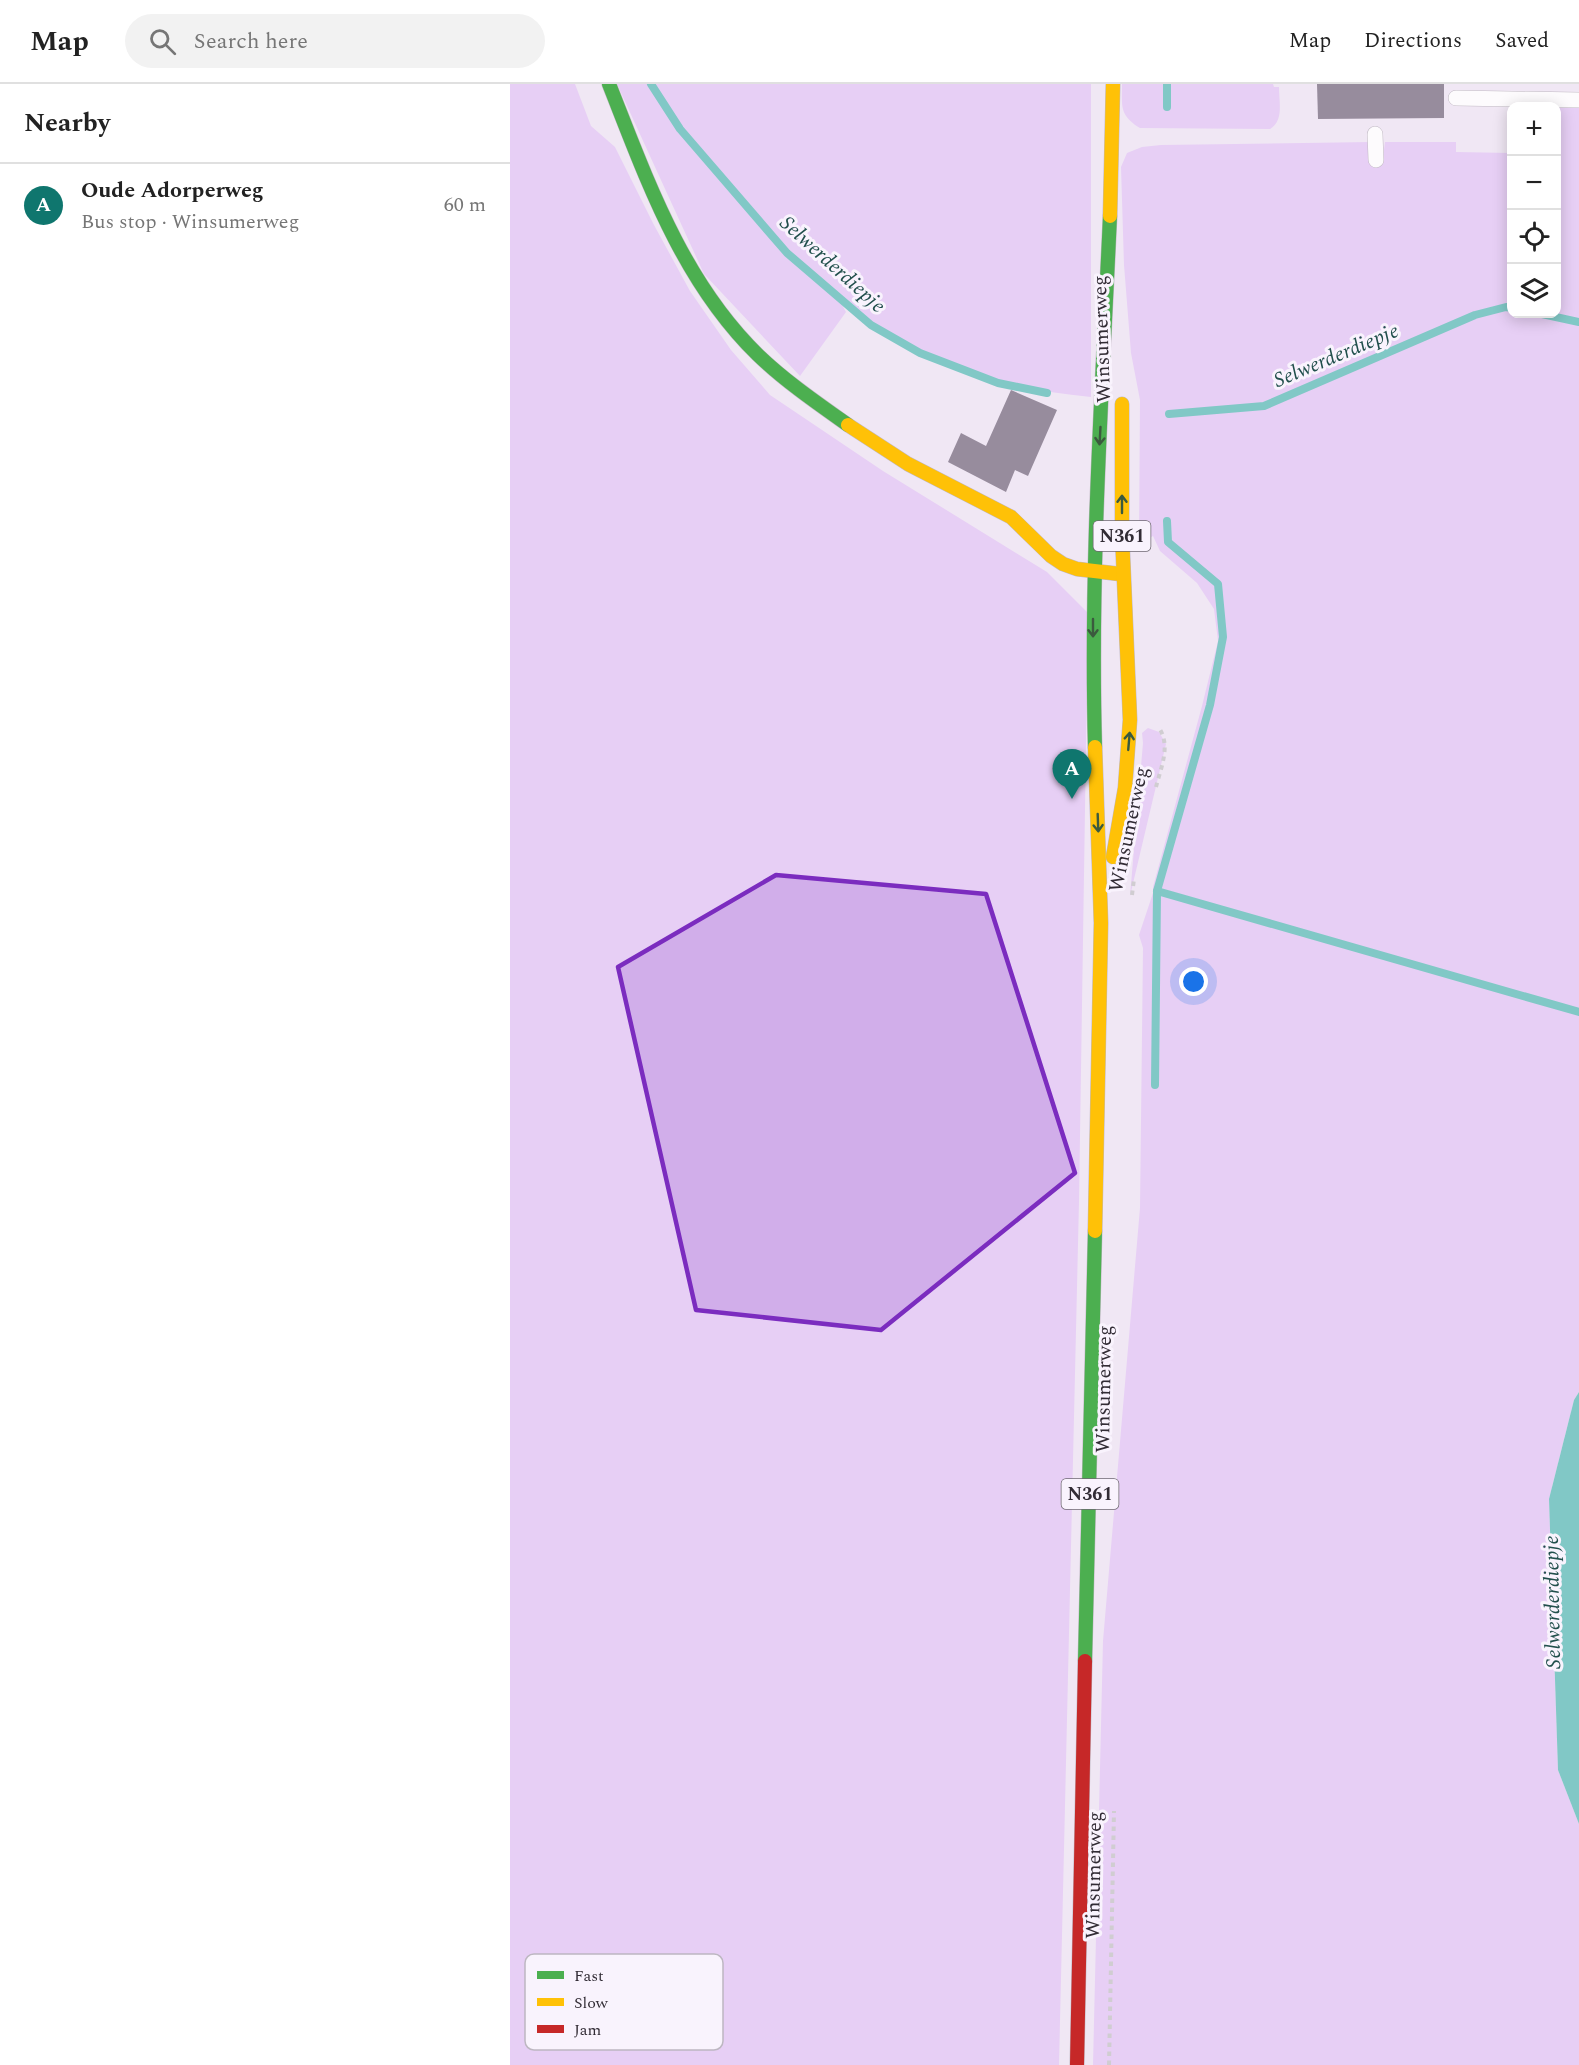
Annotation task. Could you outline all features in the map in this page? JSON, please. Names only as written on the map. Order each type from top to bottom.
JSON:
[{"type":"main road","points":[[609,84],[655,199],[675,240],[724,318],[758,355],[792,384],[866,438],[908,464],[1011,517],[1051,556],[1077,569],[1125,574]]},
{"type":"main road","name":"Winsumerweg","points":[[1077,2065],[1101,923],[1093,668],[1094,570],[1113,147],[1113,84]]},
{"type":"main road","name":"Winsumerweg","points":[[1113,147],[1120,300]]},
{"type":"main road","name":"Winsumerweg","points":[[1101,923],[1125,788],[1130,720],[1122,534],[1122,394]]},
{"type":"lane","points":[[1456,98],[1579,100]]},
{"type":"lane","points":[[1375,134],[1376,160]]},
{"type":"path","name":"Winsumerweg","points":[[1152,722],[1163,734],[1166,742],[1155,793]]},
{"type":"path","name":"Winsumerweg","points":[[1131,898],[1135,874]]},
{"type":"path","name":"Winsumerweg","points":[[1109,2065],[1114,1802]]},
{"type":"highlighted area","points":[[776,875],[986,894],[1075,1173],[881,1330],[696,1310],[618,967]]},
{"type":"shaded area","points":[[510,84],[575,84],[591,126],[615,147],[690,291],[731,350],[770,395],[883,471],[1047,572],[1088,613],[1079,1201],[1059,2065],[510,2065]]},
{"type":"shaded area","points":[[617,84],[1091,84],[1091,397],[1021,386],[958,368],[928,356],[898,340],[840,301],[846,312],[800,376],[704,274]]},
{"type":"shaded area","points":[[1122,84],[1273,84],[1274,87],[1279,87],[1279,116],[1270,129],[1140,128],[1125,114],[1122,104]]},
{"type":"shaded area","points":[[1561,108],[1579,108],[1579,1392],[1574,1400],[1549,1499],[1558,1770],[1579,1824],[1579,2065],[1093,2065],[1103,1641],[1140,1208],[1143,948],[1139,935],[1153,893],[1218,641],[1214,609],[1197,583],[1160,551],[1153,536],[1139,544],[1140,400],[1131,353],[1124,265],[1121,167],[1127,153],[1142,147],[1161,145],[1371,142],[1371,166],[1382,166],[1385,142],[1456,142],[1456,152],[1507,153],[1507,318],[1561,318]]},
{"type":"shaded area","points":[[1148,728],[1159,732],[1166,744],[1130,896],[1142,733]]},
{"type":"shaded area","points":[[1579,1392],[1579,1824],[1558,1770],[1549,1499],[1574,1400]]},
{"type":"building","points":[[1317,84],[1444,84],[1444,118],[1318,119]]},
{"type":"building","points":[[1011,390],[1057,410],[1028,476],[1015,470],[1006,492],[948,462],[961,433],[986,446]]},
{"type":"waterway","name":"Selwerderdiepje","points":[[651,84],[680,129],[787,253],[871,325],[920,353],[998,383],[1047,393]]},
{"type":"waterway","points":[[1167,84],[1167,107]]},
{"type":"waterway","name":"Selwerderdiepje","points":[[1169,414],[1264,406],[1475,315],[1507,307]]},
{"type":"waterway","name":"Selwerderdiepje","points":[[1560,318],[1579,322]]},
{"type":"waterway","points":[[1155,1085],[1157,891],[1210,705],[1223,637],[1218,584],[1168,542],[1167,521]]},
{"type":"waterway","points":[[1157,891],[1579,1012]]},
{"type":"traffic: fast","points":[[609,84],[669,228],[708,295],[731,326],[768,365],[848,425]]},
{"type":"traffic: fast","points":[[1095,747],[1095,547],[1110,216]]},
{"type":"traffic: fast","points":[[1085,1661],[1095,1231]]},
{"type":"traffic: slow","points":[[1110,216],[1113,84]]},
{"type":"traffic: slow","points":[[1113,857],[1125,788],[1130,720],[1122,534],[1122,404]]},
{"type":"traffic: slow","points":[[848,425],[908,464],[1011,517],[1051,556],[1063,564],[1077,569],[1120,574]]},
{"type":"traffic: slow","points":[[1095,747],[1101,923],[1095,1231]]},
{"type":"traffic: jam","points":[[1077,2065],[1085,1661]]},
{"type":"place","name":"Oude Adorperweg","points":[[1072,799]]}]
